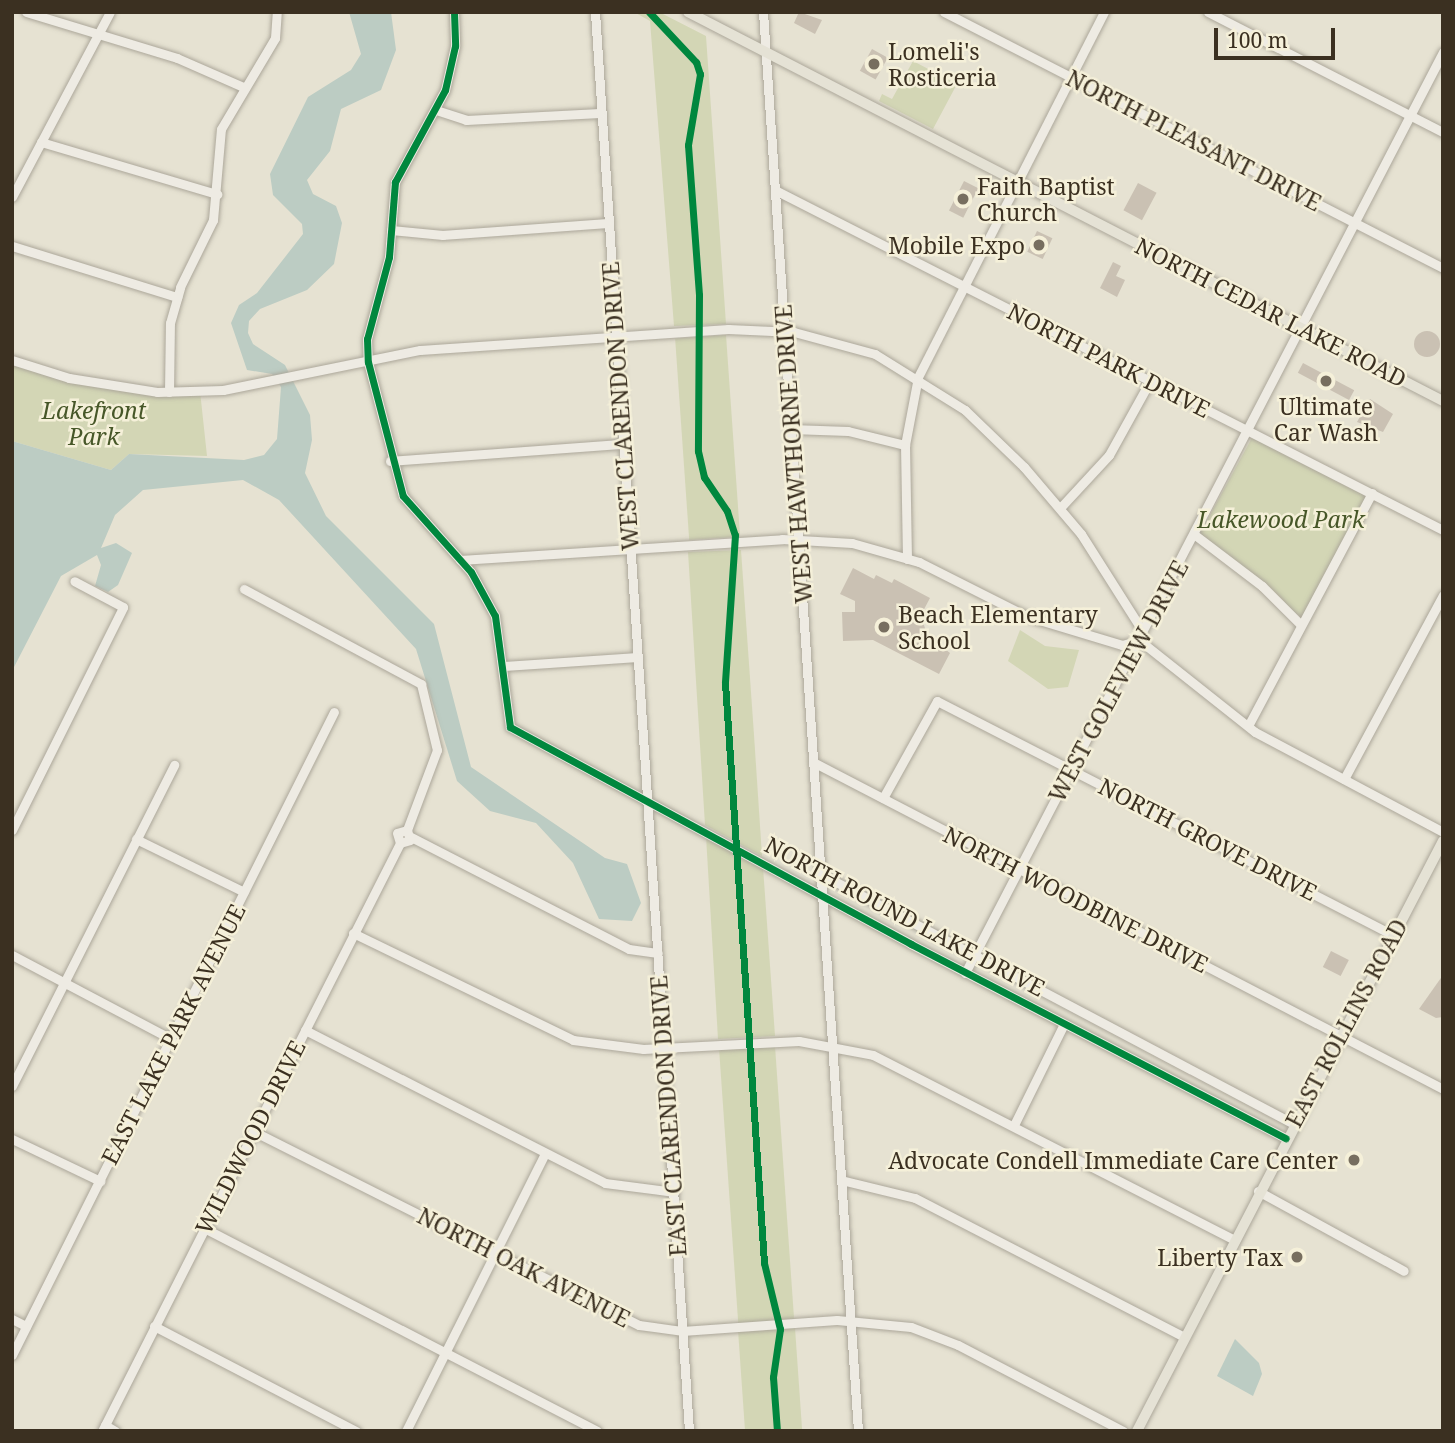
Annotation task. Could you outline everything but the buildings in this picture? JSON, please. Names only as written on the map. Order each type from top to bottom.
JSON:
[{"type":"main road","name":"NORTH CEDAR LAKE ROAD","points":[[688,12],[1443,401]]},
{"type":"main road","name":"EAST ROLLINS ROAD","points":[[1137,1431],[1233,1239],[1443,841]]},
{"type":"street","points":[[26,12],[177,58],[243,87]]},
{"type":"street","points":[[12,197],[110,12]]},
{"type":"street","points":[[169,392],[167,348],[177,297],[213,220],[221,129],[243,87],[275,38],[277,12]]},
{"type":"street","points":[[454,12],[452,66],[436,110],[395,182],[391,230],[368,357],[390,461],[415,514],[460,560],[495,616],[505,666],[637,657]]},
{"type":"street","name":"WEST CLARENDON DRIVE","points":[[595,12],[647,800]]},
{"type":"street","name":"WEST HAWTHORNE DRIVE","points":[[763,12],[858,1431]]},
{"type":"street","name":"NORTH PLEASANT DRIVE","points":[[944,12],[1443,268]]},
{"type":"street","points":[[906,559],[905,445],[918,377],[1104,12]]},
{"type":"street","points":[[1208,12],[1443,132]]},
{"type":"street","name":"WEST GOLFVIEW DRIVE","points":[[965,973],[1249,431],[1443,52]]},
{"type":"street","points":[[436,110],[466,120],[600,113]]},
{"type":"street","points":[[41,142],[217,194]]},
{"type":"street","name":"NORTH PARK DRIVE","points":[[775,190],[1443,530]]},
{"type":"street","points":[[391,230],[443,235],[607,223]]},
{"type":"street","points":[[12,246],[177,297]]},
{"type":"street","points":[[12,360],[69,378],[169,392],[274,381],[368,357],[615,336],[785,331],[875,354],[918,377],[994,436],[1060,508],[1140,627],[1139,640]]},
{"type":"street","points":[[1060,508],[1109,455],[1150,381]]},
{"type":"street","points":[[791,429],[848,431],[905,445]]},
{"type":"street","points":[[390,461],[622,444]]},
{"type":"street","points":[[1248,726],[1372,493]]},
{"type":"street","points":[[1195,535],[1262,586],[1301,625]]},
{"type":"street","points":[[460,560],[799,539],[852,544],[906,559],[1026,616],[1122,645],[1139,640]]},
{"type":"street","points":[[12,830],[123,607],[74,581]]},
{"type":"street","name":"WILDWOOD DRIVE","points":[[104,1428],[400,843],[397,833],[409,833],[437,750],[421,684],[244,589]]},
{"type":"street","points":[[1344,779],[1443,596]]},
{"type":"street","points":[[1139,640],[1248,726],[1443,832]]},
{"type":"street","name":"NORTH ROUND LAKE DRIVE","points":[[505,666],[509,725],[965,973],[1286,1138]]},
{"type":"street","name":"NORTH GROVE DRIVE","points":[[883,798],[937,701],[1393,935]]},
{"type":"street","name":"EAST LAKE PARK AVENUE","points":[[12,1354],[172,1040],[334,712]]},
{"type":"street","name":"NORTH WOODBINE DRIVE","points":[[813,762],[1443,1090]]},
{"type":"street","points":[[12,1086],[174,765]]},
{"type":"street","name":"EAST CLARENDON DRIVE","points":[[647,800],[689,1431]]},
{"type":"street","points":[[409,833],[629,949],[658,953]]},
{"type":"street","points":[[136,839],[244,892]]},
{"type":"street","points":[[821,874],[1293,1124]]},
{"type":"street","points":[[353,933],[563,1037],[596,1046],[664,1048],[749,1041],[832,1045],[873,1055],[1233,1239]]},
{"type":"street","points":[[12,955],[172,1040]]},
{"type":"street","points":[[1014,1125],[1064,1024]]},
{"type":"street","points":[[305,1030],[545,1154],[629,1190],[674,1192]]},
{"type":"street","name":"NORTH OAK AVENUE","points":[[253,1130],[622,1318],[659,1330],[682,1331],[850,1320],[888,1322],[934,1334],[1123,1431]]},
{"type":"street","points":[[12,1139],[100,1181]]},
{"type":"street","points":[[406,1431],[545,1154]]},
{"type":"street","points":[[841,1180],[915,1198],[1184,1336]]},
{"type":"street","points":[[1258,1191],[1404,1271]]},
{"type":"street","points":[[204,1228],[597,1431]]},
{"type":"street","points":[[12,1319],[26,1326]]},
{"type":"street","points":[[154,1326],[356,1431]]},
{"type":"street","points":[[104,1428],[116,1431]]},
{"type":"green space","points":[[634,12],[659,12],[706,36],[726,324],[674,326],[650,21]]},
{"type":"green space","points":[[913,61],[957,84],[933,129],[879,101],[882,94],[892,99]]},
{"type":"green space","points":[[726,335],[740,537],[689,540],[675,339]]},
{"type":"green space","name":"Lakefront Park","points":[[12,360],[111,386],[200,391],[207,456],[129,454],[111,470],[12,441]]},
{"type":"green space","name":"Lakewood Park","points":[[1254,434],[1369,492],[1302,618],[1198,537]]},
{"type":"green space","points":[[741,550],[762,856],[705,825],[688,552]]},
{"type":"green space","points":[[1020,630],[1045,646],[1079,650],[1068,687],[1048,689],[1008,661]]},
{"type":"green space","points":[[706,836],[763,867],[775,1036],[718,1039]]},
{"type":"green space","points":[[775,1046],[794,1319],[738,1323],[719,1050]]},
{"type":"green space","points":[[795,1328],[802,1431],[745,1431],[738,1332]]},
{"type":"shaded area","points":[[349,12],[391,12],[396,50],[381,90],[341,109],[330,151],[307,180],[313,194],[336,206],[342,223],[334,264],[307,290],[260,309],[249,321],[248,333],[253,344],[285,365],[310,415],[312,440],[305,473],[326,516],[434,624],[471,767],[605,858],[627,864],[641,903],[632,921],[599,919],[573,863],[536,823],[490,811],[457,781],[416,649],[279,500],[243,480],[143,490],[115,515],[101,548],[116,543],[132,553],[118,585],[108,592],[95,586],[101,565],[97,555],[61,576],[12,671],[12,441],[111,470],[129,454],[244,460],[264,455],[277,439],[281,387],[272,374],[247,370],[231,323],[239,305],[257,293],[303,234],[302,224],[273,195],[270,174],[308,97],[351,70],[361,54]]},
{"type":"shaded area","points":[[1235,1339],[1259,1363],[1262,1374],[1253,1396],[1217,1376]]},
{"type":"cycle path","points":[[454,12],[455,46],[445,90],[395,182],[389,257],[367,339],[368,362],[403,496],[471,572],[495,616],[510,727],[911,944],[1286,1138]]},
{"type":"cycle path","points":[[649,12],[696,62],[700,74],[688,145],[699,295],[698,451],[704,477],[727,511],[735,535],[725,683],[764,1263],[780,1329],[773,1377],[777,1431]]},
{"type":"place","name":"Lomeli's Rosticeria","points":[[874,64]]},
{"type":"place","name":"Faith Baptist Church","points":[[963,199]]},
{"type":"place","name":"Mobile Expo","points":[[1039,245]]},
{"type":"place","name":"Ultimate Car Wash","points":[[1326,381]]},
{"type":"place","name":"Beach Elementary School","points":[[884,627]]},
{"type":"place","name":"Advocate Condell Immediate Care Center","points":[[1354,1160]]},
{"type":"place","name":"Liberty Tax","points":[[1297,1257]]}]
